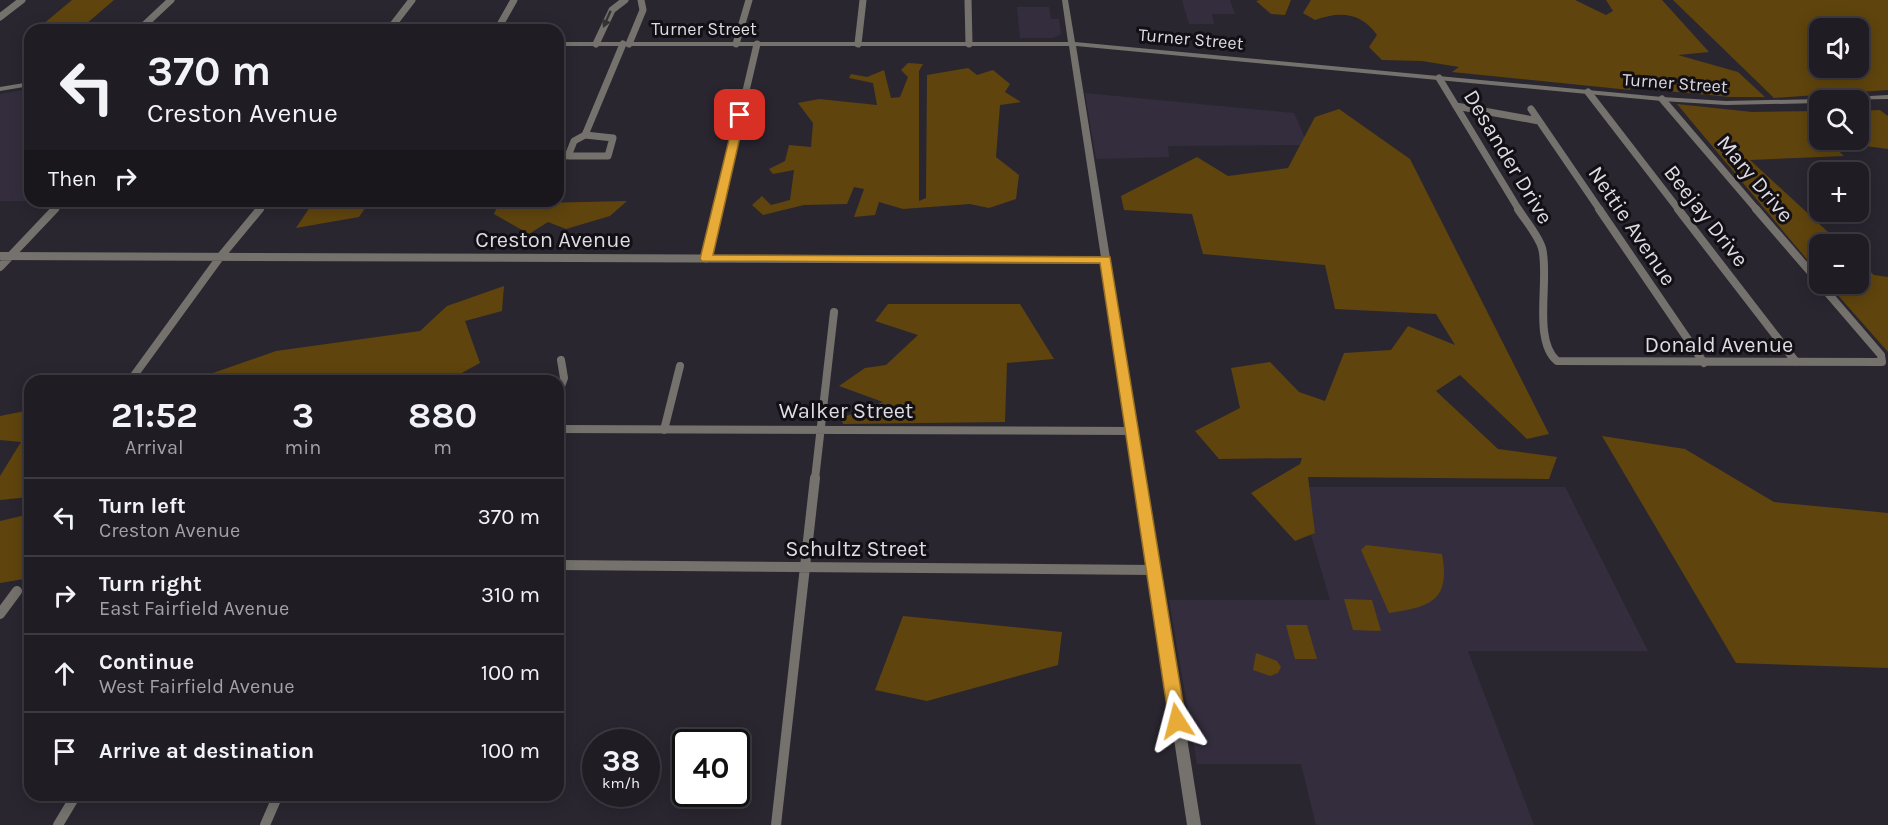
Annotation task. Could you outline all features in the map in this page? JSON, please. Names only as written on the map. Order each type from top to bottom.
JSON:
[{"type":"street","points":[[0,17],[22,0]]},
{"type":"street","points":[[145,24],[171,0]]},
{"type":"street","points":[[394,24],[412,0]]},
{"type":"street","points":[[500,24],[514,0]]},
{"type":"street","points":[[596,44],[612,10],[625,0]]},
{"type":"street","points":[[585,135],[613,138],[608,156],[568,156],[574,141],[585,135],[643,10],[641,0]]},
{"type":"street","points":[[736,44],[749,0]]},
{"type":"street","points":[[858,44],[864,0]]},
{"type":"street","points":[[968,0],[969,44]]},
{"type":"street","points":[[1065,0],[1194,825]]},
{"type":"street","name":"Turner Street","points":[[564,44],[1072,44],[1662,99],[1736,103],[1809,101]]},
{"type":"street","points":[[706,259],[757,44]]},
{"type":"street","name":"Desander Drive","points":[[1439,78],[1542,248],[1545,336],[1551,356],[1557,361]]},
{"type":"street","points":[[0,89],[24,85]]},
{"type":"street","name":"Beejay Drive","points":[[1588,92],[1796,362]]},
{"type":"street","points":[[1869,98],[1888,97]]},
{"type":"street","name":"Mary Drive","points":[[1662,99],[1809,270]]},
{"type":"street","points":[[1456,106],[1539,121]]},
{"type":"street","name":"Nettie Avenue","points":[[1531,109],[1704,363]]},
{"type":"street","points":[[0,267],[56,207]]},
{"type":"street","points":[[134,375],[221,256],[261,207]]},
{"type":"street","name":"Creston Avenue","points":[[0,256],[1106,260]]},
{"type":"street","name":"Mary Drive","points":[[1829,294],[1881,355],[1882,362]]},
{"type":"street","points":[[776,825],[834,312]]},
{"type":"street","points":[[561,360],[564,375]]},
{"type":"street","name":"Donald Avenue","points":[[1557,361],[1882,362]]},
{"type":"street","points":[[664,430],[680,366]]},
{"type":"street","name":"Walker Street","points":[[564,429],[1133,431]]},
{"type":"street","name":"Schultz Street","points":[[564,565],[1154,570]]},
{"type":"street","points":[[0,615],[17,591]]},
{"type":"street","points":[[58,825],[72,801]]},
{"type":"street","points":[[265,825],[275,801]]},
{"type":"shaded area","points":[[72,0],[114,0],[86,24],[43,24]]},
{"type":"shaded area","points":[[1182,0],[1230,0],[1235,14],[1212,14],[1214,24],[1189,24]]},
{"type":"shaded area","points":[[1291,0],[1285,15],[1271,14],[1256,1]]},
{"type":"shaded area","points":[[1311,0],[1575,0],[1606,15],[1613,11],[1606,0],[1662,0],[1709,52],[1678,55],[1738,72],[1765,97],[1730,97],[1656,90],[1645,81],[1630,82],[1630,90],[1452,72],[1459,67],[1422,61],[1382,60],[1369,47],[1377,35],[1371,27],[1349,15],[1333,15],[1315,20],[1303,13]]},
{"type":"shaded area","points":[[1673,0],[1888,0],[1888,90],[1809,90],[1809,96],[1774,98]]},
{"type":"shaded area","points":[[1017,7],[1049,7],[1051,19],[1059,19],[1061,34],[1053,38],[1020,38]]},
{"type":"shaded area","points":[[908,63],[923,64],[919,71],[919,201],[926,198],[927,75],[968,68],[977,75],[993,70],[1010,84],[1005,92],[1021,102],[1000,105],[996,157],[1019,175],[1016,199],[989,208],[970,204],[903,209],[879,202],[875,215],[854,217],[864,189],[854,187],[847,204],[804,205],[763,215],[752,205],[762,196],[771,205],[790,200],[794,170],[773,174],[769,169],[785,161],[789,145],[811,147],[813,123],[798,103],[819,99],[877,105],[873,83],[849,78],[851,74],[867,77],[884,70],[891,98],[900,97],[908,77],[901,70]]},
{"type":"shaded area","points":[[24,90],[24,201],[0,201],[0,94]]},
{"type":"shaded area","points":[[1085,93],[1294,113],[1308,145],[1168,146],[1169,157],[1096,159]]},
{"type":"shaded area","points":[[1677,104],[1752,112],[1809,111],[1809,150],[1838,150],[1844,156],[1750,160],[1809,214],[1809,222],[1817,222],[1830,234],[1809,234],[1809,262]]},
{"type":"shaded area","points":[[1339,109],[1410,159],[1549,434],[1527,439],[1460,375],[1436,391],[1498,449],[1557,457],[1549,479],[1308,477],[1315,533],[1295,541],[1251,493],[1300,464],[1302,458],[1219,459],[1195,431],[1240,408],[1231,368],[1270,362],[1299,392],[1325,401],[1344,353],[1391,350],[1408,326],[1455,345],[1436,314],[1335,309],[1325,265],[1203,254],[1192,214],[1124,210],[1121,196],[1197,157],[1228,176],[1288,168],[1315,117]]},
{"type":"shaded area","points":[[1880,110],[1888,116],[1888,149],[1869,146],[1869,111]]},
{"type":"shaded area","points":[[627,201],[610,216],[566,229],[548,222],[529,234],[494,214],[497,207],[564,207],[564,202]]},
{"type":"shaded area","points":[[310,207],[366,207],[359,217],[296,228]]},
{"type":"shaded area","points":[[1869,270],[1874,275],[1888,277],[1888,352],[1837,294],[1869,294]]},
{"type":"shaded area","points":[[504,286],[502,311],[465,321],[480,363],[458,375],[207,375],[276,351],[420,331],[447,306]]},
{"type":"shaded area","points":[[888,304],[1020,304],[1054,359],[1007,363],[1005,422],[843,424],[841,418],[883,402],[839,386],[865,368],[886,365],[918,335],[875,321]]},
{"type":"shaded area","points":[[24,411],[24,498],[0,500],[0,476],[21,442],[0,440],[0,416]]},
{"type":"shaded area","points":[[1602,436],[1685,449],[1774,502],[1888,513],[1888,668],[1736,663]]},
{"type":"shaded area","points":[[1297,487],[1565,487],[1648,651],[1468,651],[1534,825],[1316,825],[1301,764],[1197,764],[1169,600],[1330,600]]},
{"type":"shaded area","points":[[24,515],[24,579],[0,583],[0,521]]},
{"type":"shaded area","points":[[1366,545],[1442,554],[1444,570],[1440,592],[1426,604],[1389,613],[1361,550]]},
{"type":"shaded area","points":[[1344,599],[1372,600],[1381,631],[1353,630]]},
{"type":"shaded area","points":[[903,616],[1062,632],[1058,665],[927,701],[875,690]]},
{"type":"shaded area","points":[[1286,625],[1307,625],[1317,659],[1295,659]]},
{"type":"shaded area","points":[[1256,653],[1277,661],[1281,667],[1278,673],[1270,676],[1253,670]]},
{"type":"route","points":[[740,115],[706,259],[1106,260],[1177,721]]}]
